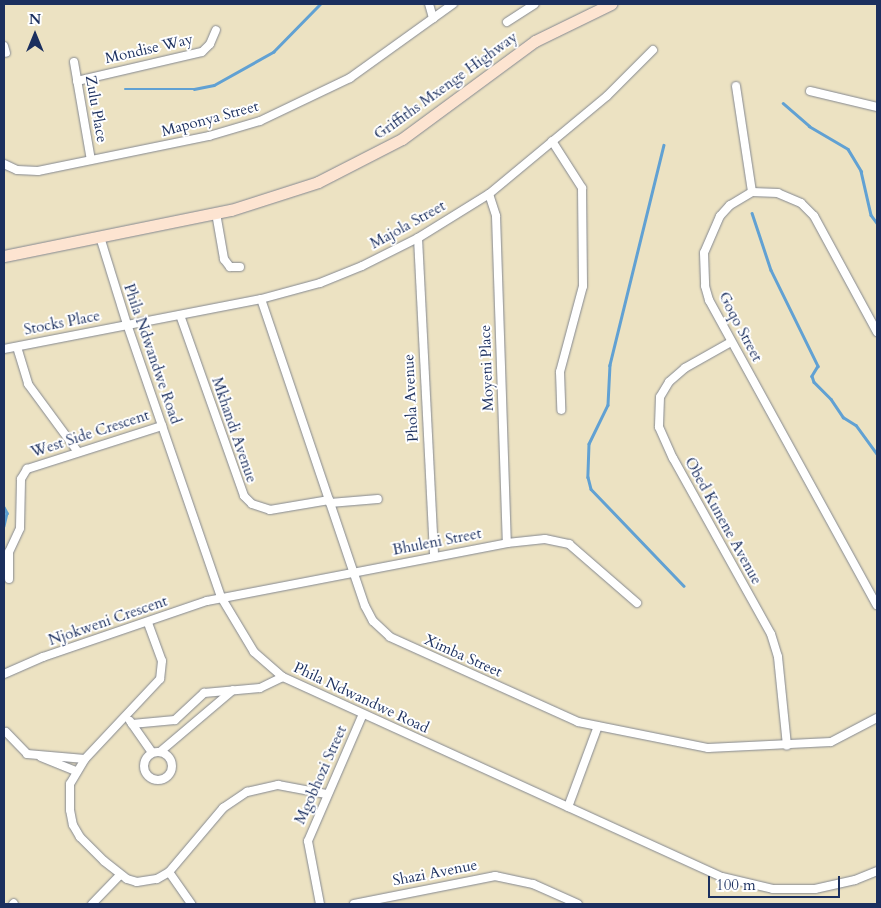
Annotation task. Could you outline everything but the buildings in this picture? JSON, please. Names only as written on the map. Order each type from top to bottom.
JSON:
[{"type":"street","points":[[429,4],[433,18]]},
{"type":"street","name":"Maponya Street","points":[[4,164],[17,170],[38,171],[209,136],[260,121],[350,78],[453,4]]},
{"type":"street","points":[[507,22],[535,4]]},
{"type":"street","name":"Griffiths Mxenge Highway","points":[[4,256],[216,213],[276,198],[373,156],[429,120],[528,46],[578,17],[611,4]]},
{"type":"street","name":"Mondise Way","points":[[77,81],[202,52],[210,44],[216,30]]},
{"type":"street","name":"Majola Street","points":[[127,324],[260,299],[342,274],[418,238],[489,194],[607,96],[653,50]]},
{"type":"street","name":"Zulu Place","points":[[74,62],[91,160]]},
{"type":"street","points":[[736,86],[752,192],[790,196],[808,209],[877,332]]},
{"type":"street","points":[[810,91],[877,107]]},
{"type":"street","points":[[552,141],[579,180],[583,214],[583,286],[560,372],[561,410]]},
{"type":"street","name":"Goqo Street","points":[[752,192],[730,206],[720,216],[704,253],[704,286],[731,342],[877,605]]},
{"type":"street","name":"Moyeni Place","points":[[489,194],[496,216],[507,543]]},
{"type":"street","points":[[216,213],[224,259],[230,267],[240,267]]},
{"type":"street","name":"Phila Ndwandwe Road","points":[[100,237],[127,324],[222,598],[254,652],[283,677],[362,716],[568,807],[702,869],[755,886],[815,889],[854,880],[877,870]]},
{"type":"street","name":"Phola Avenue","points":[[418,238],[434,557]]},
{"type":"street","name":"Ximba Street","points":[[260,299],[372,622],[390,637],[566,717],[598,726],[720,749],[787,746],[841,739],[877,718]]},
{"type":"street","name":"Mkhandi Avenue","points":[[180,315],[244,496],[252,504],[270,510],[329,501],[378,499]]},
{"type":"street","name":"Stocks Place","points":[[4,350],[127,324]]},
{"type":"street","name":"Obed Kunene Avenue","points":[[731,342],[686,368],[670,382],[660,397],[659,427],[672,458],[776,646],[787,746]]},
{"type":"street","points":[[18,347],[28,384],[78,452]]},
{"type":"street","name":"West Side Crescent","points":[[9,578],[9,552],[20,528],[21,479],[27,469],[162,426]]},
{"type":"street","name":"Bhuleni Street","points":[[222,598],[507,543],[545,539],[562,541],[637,603]]},
{"type":"street","name":"Njokweni Crescent","points":[[4,674],[43,657],[222,598]]},
{"type":"street","points":[[148,623],[160,652],[163,671],[155,687],[84,759],[76,771],[69,797],[73,825],[80,837],[120,875],[137,882],[152,880],[169,872],[222,808],[247,792],[278,785],[326,794]]},
{"type":"street","points":[[132,724],[175,720],[204,693],[260,688],[283,677]]},
{"type":"street","points":[[161,751],[169,756],[173,764],[171,773],[164,779],[156,780],[148,776],[144,767],[146,758],[152,752],[161,751],[233,690]]},
{"type":"street","points":[[127,716],[152,752]]},
{"type":"street","name":"Mgobhozi Street","points":[[320,904],[308,841],[326,794],[362,716]]},
{"type":"street","points":[[568,807],[598,726]]},
{"type":"street","points":[[6,732],[27,754],[84,759]]},
{"type":"street","points":[[33,755],[76,771]]},
{"type":"street","points":[[169,872],[191,904]]},
{"type":"street","points":[[92,904],[120,875]]},
{"type":"street","name":"Shazi Avenue","points":[[354,904],[495,876],[533,884],[578,904]]},
{"type":"waterway","points":[[125,89],[194,89],[214,85],[273,52],[320,4]]},
{"type":"waterway","points":[[783,103],[809,126],[848,149],[861,171],[871,215],[877,223]]},
{"type":"waterway","points":[[664,145],[610,365],[608,405],[589,444],[588,477],[591,489],[684,586]]},
{"type":"waterway","points":[[752,213],[771,270],[818,366],[812,376],[814,382],[831,399],[843,417],[856,425],[877,454]]},
{"type":"waterway","points":[[4,507],[7,513],[4,526]]}]
